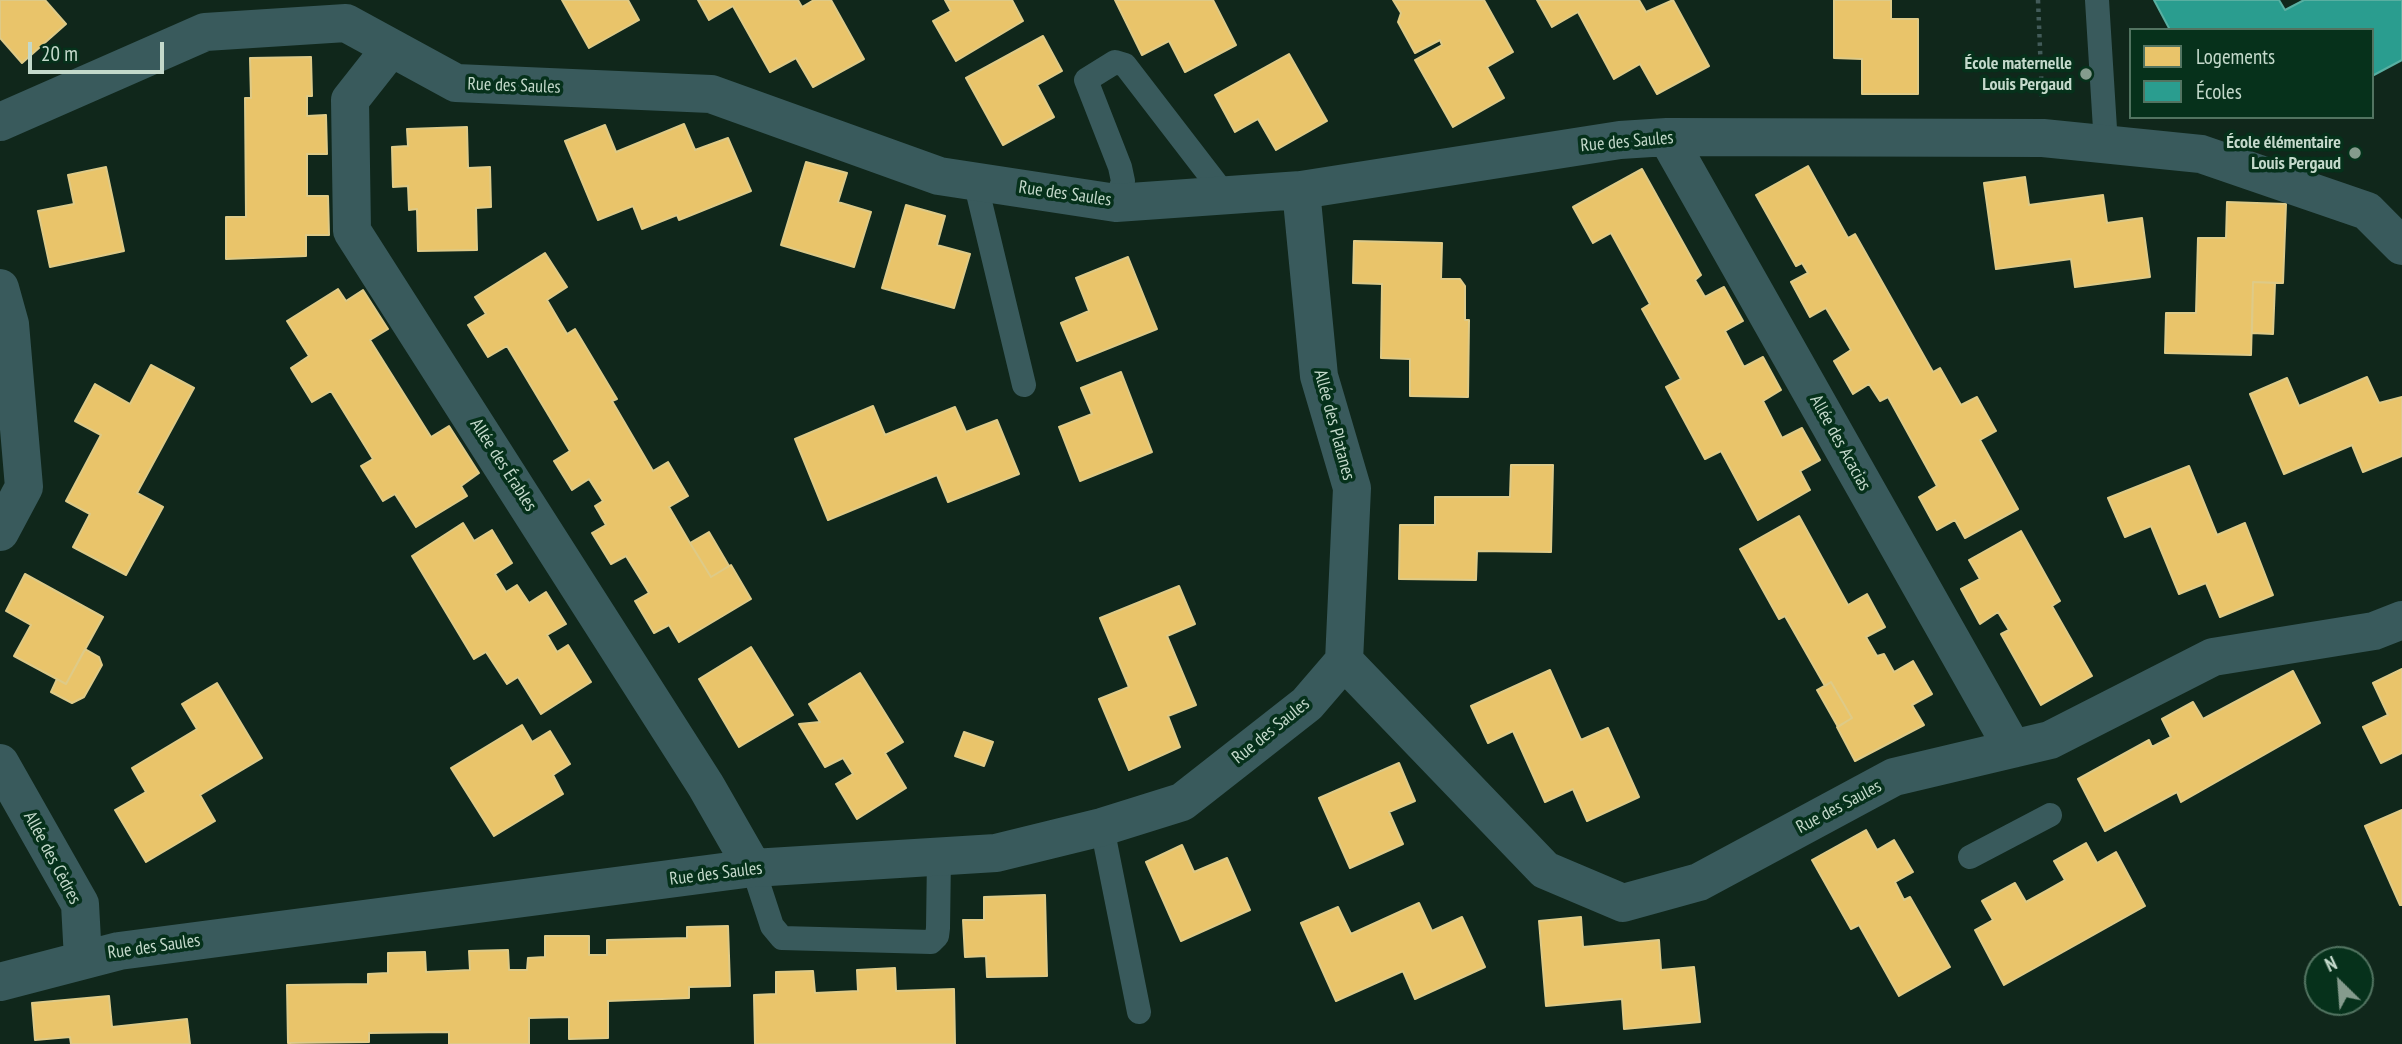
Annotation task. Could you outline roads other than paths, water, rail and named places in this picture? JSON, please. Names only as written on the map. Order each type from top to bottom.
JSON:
[{"type":"street","name":"Rue des Saules","points":[[0,122],[205,32],[346,23],[456,83],[711,94],[939,176],[1116,202],[1301,190],[1620,140],[1667,137],[2043,138],[2201,154],[2367,211],[2402,246]]},
{"type":"street","name":"Allée des Érables","points":[[391,48],[350,100],[352,231],[706,786],[753,868]]},
{"type":"street","name":"Allée des Acacias","points":[[1667,137],[2012,749]]},
{"type":"street","name":"Allée des Platanes","points":[[1301,190],[1319,376],[1352,488],[1344,661]]},
{"type":"street","points":[[0,288],[10,324],[24,487],[0,532]]},
{"type":"street","name":"Rue des Saules","points":[[0,982],[119,951],[753,868],[996,853],[1102,827],[1182,802],[1307,704],[1344,661],[1545,870],[1623,902],[1699,882],[1894,777],[2050,740],[2213,657],[2374,631],[2402,620]]},
{"type":"street","name":"Allée des Cèdres","points":[[0,763],[80,904],[83,959]]},
{"type":"lane","points":[[2097,0],[2106,145]]},
{"type":"lane","points":[[1116,202],[1123,181],[1120,167],[1086,80],[1115,62],[1125,65],[1225,195]]},
{"type":"lane","points":[[975,181],[1024,385]]},
{"type":"lane","points":[[1970,857],[2050,815]]},
{"type":"lane","points":[[1102,827],[1139,1012]]},
{"type":"lane","points":[[753,868],[772,926],[782,938],[931,942],[937,936],[938,928],[939,858]]},
{"type":"place","name":"École maternelle Louis Pergaud","points":[[2086,74]]},
{"type":"place","name":"École élémentaire Louis Pergaud","points":[[2355,153]]}]
